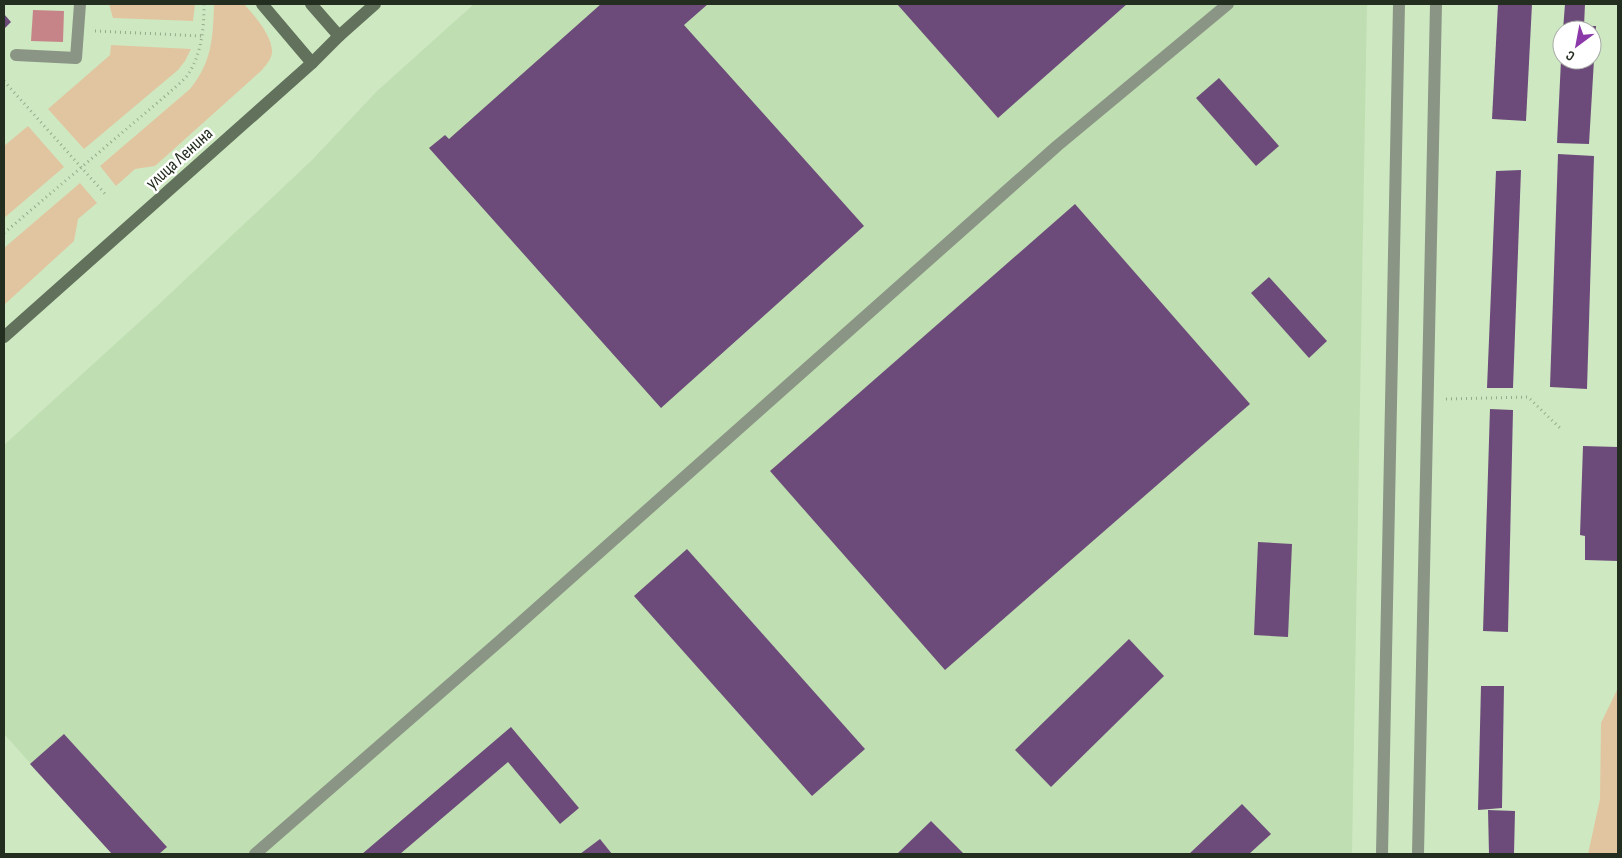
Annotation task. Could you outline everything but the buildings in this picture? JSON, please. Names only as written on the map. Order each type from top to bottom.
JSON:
[{"type":"main road","points":[[262,4],[312,63]]},
{"type":"main road","points":[[311,4],[339,36]]},
{"type":"main road","name":"улица Ленина","points":[[4,337],[376,4]]},
{"type":"street","points":[[16,55],[76,58],[80,4]]},
{"type":"street","points":[[255,854],[524,619],[1049,153],[1228,4]]},
{"type":"street","points":[[1382,854],[1398,4]]},
{"type":"street","points":[[1418,854],[1436,4]]},
{"type":"path","points":[[4,232],[189,74],[199,52],[204,4]]},
{"type":"path","points":[[78,30],[202,36]]},
{"type":"path","points":[[4,81],[106,195]]},
{"type":"path","points":[[1428,399],[1528,397],[1562,430]]},
{"type":"shaded area","points":[[109,4],[195,5],[193,21],[113,18]]},
{"type":"shaded area","points":[[214,4],[244,4],[266,33],[272,53],[269,60],[262,70],[155,166],[135,169],[116,186],[100,166],[190,89],[203,69],[210,49]]},
{"type":"shaded area","points":[[474,4],[1367,4],[1352,854],[112,854],[4,734],[4,445],[157,306],[312,160],[377,91]]},
{"type":"shaded area","points":[[33,10],[64,11],[63,42],[31,41]]},
{"type":"shaded area","points":[[111,45],[191,49],[178,70],[84,149],[48,109],[110,55]]},
{"type":"shaded area","points":[[28,126],[64,167],[4,218],[4,146]]},
{"type":"shaded area","points":[[80,183],[97,203],[78,219],[74,241],[4,305],[4,248]]},
{"type":"shaded area","points":[[1618,688],[1618,854],[1588,854],[1600,799],[1601,723]]}]
